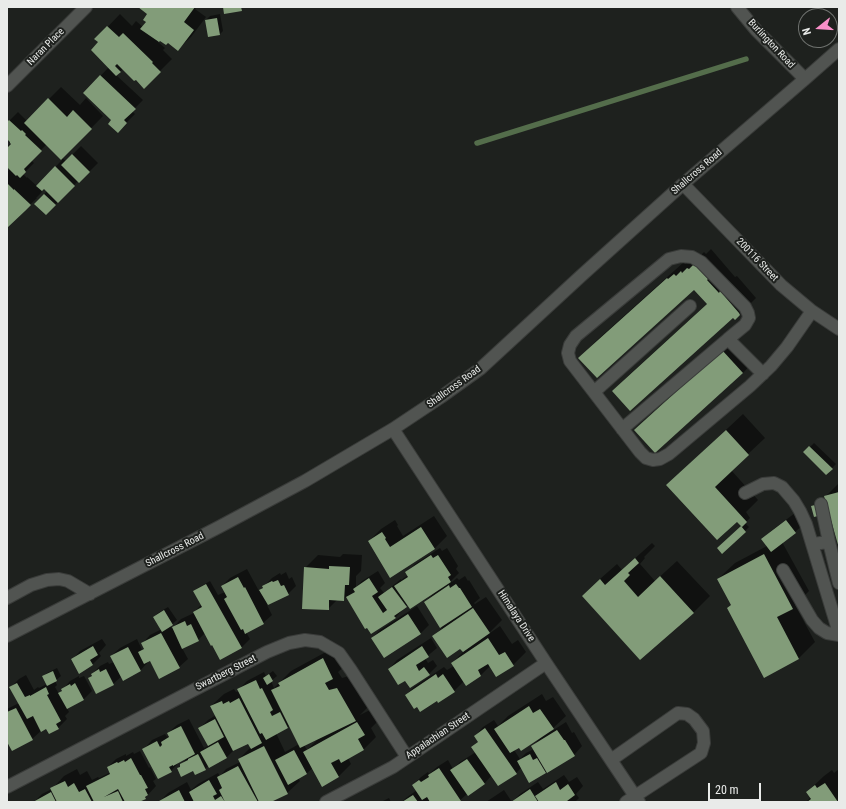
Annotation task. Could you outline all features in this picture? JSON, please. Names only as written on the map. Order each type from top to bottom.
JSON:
[{"type":"street","name":"Naran Place","points":[[7,86],[86,7]]},
{"type":"street","name":"Burlington Road","points":[[737,7],[756,30],[804,79]]},
{"type":"street","name":"Shallcross Road","points":[[7,636],[305,481],[393,429],[480,368],[683,184],[839,49]]},
{"type":"street","name":"200116 Street","points":[[683,184],[781,285],[812,311],[839,329]]},
{"type":"street","points":[[622,429],[745,325],[749,318],[745,307],[701,262],[692,257],[681,256],[668,259],[576,336],[570,345],[568,353],[570,361],[622,429],[640,452],[646,458],[652,460],[660,459],[669,454],[750,386],[771,366],[787,347],[812,311]]},
{"type":"street","points":[[594,392],[690,306]]},
{"type":"street","points":[[728,339],[763,374]]},
{"type":"street","name":"Himalaya Drive","points":[[393,429],[611,760],[633,800]]},
{"type":"street","points":[[745,493],[756,486],[774,483],[782,487],[794,501],[806,524],[839,634],[827,633],[819,628],[812,620],[783,570]]},
{"type":"street","points":[[821,504],[839,583]]},
{"type":"street","points":[[812,544],[829,542]]},
{"type":"street","points":[[7,598],[31,585],[47,580],[59,579],[68,581],[90,594]]},
{"type":"street","name":"Swartberg Street","points":[[7,787],[267,652],[289,643],[305,640],[320,642],[339,653],[407,757]]},
{"type":"street","name":"Appalachian Street","points":[[326,802],[393,767],[546,663]]},
{"type":"street","points":[[611,760],[678,713],[687,714],[694,719],[703,731],[704,743],[701,753],[633,800]]},
{"type":"building","points":[[138,7],[195,7],[184,22],[194,30],[178,51],[168,43],[166,45],[160,41],[159,42],[140,29],[146,22],[143,20],[147,14]]},
{"type":"building","points":[[223,7],[241,7],[242,11],[224,14]]},
{"type":"building","points":[[217,18],[220,35],[208,37],[205,20]]},
{"type":"building","points":[[107,26],[119,37],[123,33],[153,62],[152,63],[161,72],[144,89],[117,64],[115,66],[121,72],[116,76],[91,50],[98,42],[94,39]]},
{"type":"building","points":[[100,75],[136,109],[124,120],[127,123],[118,133],[108,124],[111,120],[83,93]]},
{"type":"building","points":[[48,98],[67,117],[73,110],[92,129],[61,160],[24,123]]},
{"type":"building","points":[[9,120],[21,131],[22,130],[26,134],[25,135],[42,151],[24,169],[26,172],[20,178],[7,167],[7,148],[11,144],[7,139],[7,122]]},
{"type":"building","points":[[72,154],[90,172],[79,183],[61,165]]},
{"type":"building","points":[[55,166],[75,186],[58,203],[44,189],[42,191],[36,186]]},
{"type":"building","points":[[7,183],[31,205],[7,228]]},
{"type":"building","points":[[44,194],[56,205],[46,215],[34,204]]},
{"type":"building","points":[[694,264],[719,293],[720,291],[740,315],[735,320],[733,318],[630,411],[612,391],[707,304],[694,290],[597,378],[578,358],[667,278],[668,279],[674,274],[676,276],[681,271],[682,273]]},
{"type":"building","points":[[722,350],[743,373],[655,453],[634,430]]},
{"type":"building","points":[[726,430],[749,455],[715,487],[747,522],[742,527],[737,522],[717,540],[666,485]]},
{"type":"building","points":[[809,446],[833,469],[826,475],[803,452]]},
{"type":"building","points":[[839,492],[839,548],[824,496]]},
{"type":"building","points":[[819,504],[822,515],[814,517],[811,506]]},
{"type":"building","points":[[786,520],[796,533],[771,552],[761,539]]},
{"type":"building","points":[[741,526],[746,532],[722,554],[717,548]]},
{"type":"building","points":[[421,527],[435,549],[390,578],[368,541],[382,532],[390,547]]},
{"type":"building","points":[[764,554],[793,609],[777,617],[799,659],[764,678],[727,608],[731,605],[717,579]]},
{"type":"building","points":[[431,555],[433,558],[438,555],[451,575],[448,577],[451,582],[410,609],[394,586],[408,577],[405,572]]},
{"type":"building","points":[[635,558],[639,563],[628,573],[630,575],[624,581],[638,597],[660,576],[694,613],[640,660],[582,596],[600,579],[605,585]]},
{"type":"building","points":[[329,566],[350,567],[349,585],[345,585],[344,601],[329,600],[329,610],[302,609],[304,567],[329,569]]},
{"type":"building","points":[[238,577],[244,588],[245,587],[264,624],[245,634],[243,629],[241,630],[224,599],[227,597],[221,586]]},
{"type":"building","points":[[369,578],[378,592],[372,596],[383,613],[387,610],[378,597],[392,587],[407,607],[394,616],[396,618],[371,634],[367,628],[365,629],[346,597],[355,592],[353,589]]},
{"type":"building","points":[[278,580],[281,586],[284,585],[289,595],[268,605],[259,590],[263,588],[262,586]]},
{"type":"building","points":[[206,584],[242,648],[220,660],[193,612],[202,607],[193,591]]},
{"type":"building","points":[[456,584],[472,607],[440,628],[424,602],[449,585],[450,588]]},
{"type":"building","points":[[473,608],[490,633],[463,652],[460,649],[447,658],[432,636]]},
{"type":"building","points":[[164,610],[173,625],[162,632],[153,617]]},
{"type":"building","points":[[408,614],[421,634],[384,658],[371,638]]},
{"type":"building","points":[[185,621],[187,626],[191,624],[199,641],[182,649],[172,627]]},
{"type":"building","points":[[161,633],[180,668],[159,679],[150,661],[144,664],[138,652],[144,649],[141,643]]},
{"type":"building","points":[[488,638],[499,655],[505,652],[514,666],[496,677],[488,664],[478,670],[481,676],[466,686],[451,663]]},
{"type":"building","points":[[93,646],[98,655],[90,660],[93,665],[79,674],[71,659]]},
{"type":"building","points":[[422,646],[429,657],[416,665],[419,671],[424,667],[430,675],[410,688],[405,681],[398,685],[388,669]]},
{"type":"building","points":[[128,647],[141,671],[123,681],[110,656]]},
{"type":"building","points":[[323,658],[333,679],[325,683],[329,690],[337,688],[356,721],[300,748],[271,690],[280,686],[278,683]]},
{"type":"building","points":[[99,669],[100,672],[106,669],[114,685],[96,694],[88,678]]},
{"type":"building","points":[[53,671],[57,681],[47,686],[42,676]]},
{"type":"building","points":[[269,674],[273,681],[267,685],[263,678]]},
{"type":"building","points":[[436,674],[438,678],[443,674],[455,692],[420,712],[417,707],[414,709],[405,695]]},
{"type":"building","points":[[256,680],[260,689],[262,688],[273,710],[270,712],[272,716],[280,712],[288,728],[266,740],[262,733],[260,734],[237,689]]},
{"type":"building","points":[[17,683],[25,697],[30,696],[46,687],[49,694],[47,695],[61,721],[56,724],[59,729],[49,734],[46,729],[41,732],[33,716],[27,719],[9,687]]},
{"type":"building","points":[[75,683],[84,700],[67,709],[58,693],[62,691],[61,689]]},
{"type":"building","points":[[239,698],[262,743],[251,749],[248,744],[233,751],[210,706],[222,701],[223,704],[229,701],[230,703]]},
{"type":"building","points":[[529,706],[533,713],[540,709],[554,729],[521,751],[519,748],[510,753],[494,729]]},
{"type":"building","points":[[16,708],[33,740],[12,751],[7,742],[7,712]]},
{"type":"building","points":[[215,719],[224,737],[208,746],[198,728]]},
{"type":"building","points":[[357,722],[365,735],[358,739],[364,750],[341,763],[339,759],[331,763],[339,777],[322,787],[303,752]]},
{"type":"building","points":[[181,726],[195,754],[169,767],[172,772],[158,779],[142,749],[157,741],[160,747],[162,745],[161,742],[169,737],[167,733]]},
{"type":"building","points":[[485,728],[517,774],[498,786],[471,747],[478,742],[474,736]]},
{"type":"building","points":[[557,730],[575,756],[547,773],[531,746]]},
{"type":"building","points":[[218,742],[227,758],[209,768],[200,752]]},
{"type":"building","points":[[264,746],[288,794],[271,802],[259,802],[238,759]]},
{"type":"building","points":[[294,750],[307,774],[288,785],[275,760]]},
{"type":"building","points":[[198,754],[206,770],[195,775],[193,771],[181,777],[177,768],[180,767],[180,764]]},
{"type":"building","points":[[530,754],[533,760],[537,758],[546,773],[529,783],[517,761]]},
{"type":"building","points":[[131,758],[148,788],[145,789],[148,795],[145,797],[146,799],[139,802],[125,802],[118,789],[104,797],[118,791],[123,802],[94,802],[86,786],[110,774],[107,767],[124,760],[125,762]]},
{"type":"building","points":[[467,759],[485,784],[468,796],[450,770]]},
{"type":"building","points":[[238,766],[258,802],[225,802],[219,790],[222,788],[217,777]]},
{"type":"building","points":[[439,768],[461,801],[460,802],[430,802],[427,797],[422,800],[412,785],[419,780],[421,782],[429,777],[428,775]]},
{"type":"building","points":[[209,780],[217,794],[213,796],[215,800],[221,796],[225,802],[194,802],[189,792]]},
{"type":"building","points":[[65,781],[68,787],[74,783],[79,792],[85,789],[92,802],[57,802],[50,788]]},
{"type":"building","points":[[556,782],[560,790],[568,784],[575,795],[567,802],[539,802],[535,796]]},
{"type":"building","points":[[825,783],[838,802],[807,802],[811,799],[806,792],[815,785],[817,788]]},
{"type":"building","points":[[530,789],[538,802],[511,802]]},
{"type":"building","points":[[179,790],[185,802],[159,802],[159,801]]},
{"type":"building","points":[[51,792],[56,802],[33,802]]},
{"type":"building","points":[[413,795],[418,802],[402,802]]},
{"type":"waterway","points":[[477,143],[746,59]]}]
